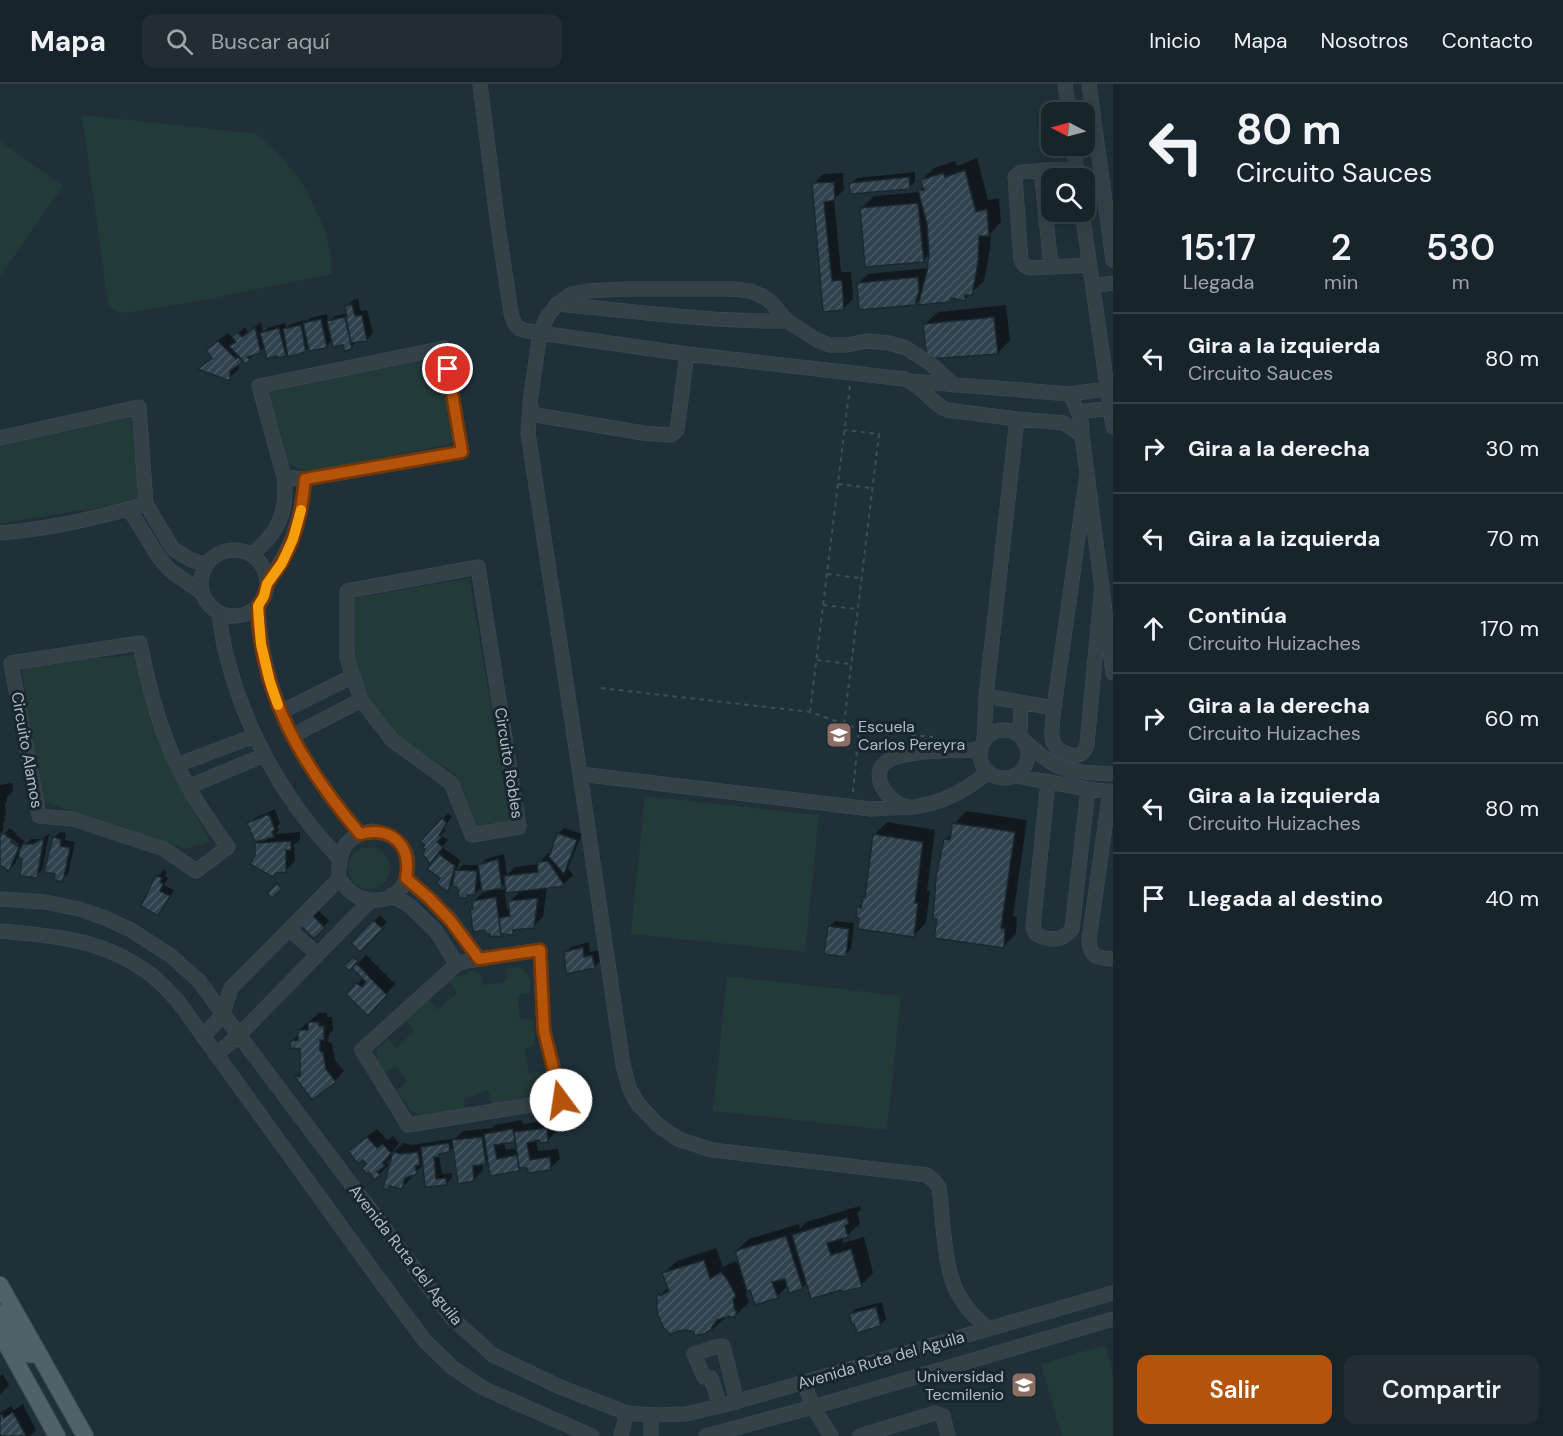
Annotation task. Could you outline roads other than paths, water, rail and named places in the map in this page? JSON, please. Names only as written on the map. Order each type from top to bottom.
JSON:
[{"type":"main road","points":[[0,1285],[85,1436]]},
{"type":"main road","points":[[0,1313],[20,1347],[26,1353],[39,1355]]},
{"type":"main road","points":[[0,1333],[57,1436]]},
{"type":"street","points":[[480,84],[511,312],[514,324],[518,328],[687,354],[910,381],[1070,394],[1110,388]]},
{"type":"street","points":[[1065,84],[1068,102]]},
{"type":"street","points":[[1089,84],[1113,260]]},
{"type":"street","points":[[1041,170],[1021,172],[1015,177],[1022,263],[1027,267],[1090,265]]},
{"type":"street","points":[[1047,222],[1052,267]]},
{"type":"street","points":[[1084,222],[1110,388],[1113,426]]},
{"type":"street","points":[[1093,286],[1113,283]]},
{"type":"street","points":[[954,385],[930,364],[906,348],[897,345],[867,341],[847,345],[830,345],[817,340],[787,321],[771,302],[750,291],[734,289],[587,291],[572,294],[557,304],[547,317],[540,333],[528,433],[623,1065],[630,1090],[638,1104],[658,1125],[678,1139],[712,1150],[927,1175],[939,1187],[951,1278],[971,1312],[989,1329]]},
{"type":"street","points":[[557,304],[713,319],[787,321]]},
{"type":"street","points":[[252,554],[266,543],[276,528],[285,503],[286,490],[259,386],[444,348],[462,452],[305,479],[284,477]]},
{"type":"street","points":[[530,406],[536,415],[643,433],[671,435],[677,430],[687,354]]},
{"type":"street","points":[[910,381],[940,407],[947,410],[1064,423],[1082,435]]},
{"type":"street","points":[[1070,394],[1083,425],[1082,435],[1113,673]]},
{"type":"street","points":[[0,438],[140,407],[146,504],[172,549],[191,560],[206,564]]},
{"type":"street","points":[[1078,412],[1112,409]]},
{"type":"street","points":[[1017,419],[981,758],[989,772],[1002,778],[1015,776],[1112,791],[1089,940],[1091,953],[1094,956],[1113,959]]},
{"type":"street","points":[[1087,474],[1052,731],[1053,743],[1064,753],[1080,755],[1087,744],[1102,585]]},
{"type":"street","points":[[267,584],[282,563],[293,539],[301,510],[305,479]]},
{"type":"street","points":[[0,533],[60,525],[146,504]]},
{"type":"street","points":[[129,509],[160,559],[171,571],[201,592]]},
{"type":"street","points":[[276,528],[293,539]]},
{"type":"street","points":[[160,559],[172,549]]},
{"type":"street","points":[[243,550],[252,554],[261,563],[266,573],[267,584],[258,606],[250,613],[239,616],[229,616],[211,608],[201,592],[200,583],[206,564],[222,551],[243,550]]},
{"type":"street","name":"Circuito Robles","points":[[478,567],[519,827],[472,836],[450,783],[392,740],[361,700],[353,676],[346,658],[346,591],[478,567]]},
{"type":"street","points":[[258,606],[261,644],[270,682],[281,712],[312,771],[360,834]]},
{"type":"street","points":[[219,613],[226,656],[238,697],[254,736],[286,792],[311,827],[340,859]]},
{"type":"street","name":"Circuito Alamos","points":[[140,642],[148,685],[177,765],[207,818],[228,847],[196,871],[164,849],[73,819],[39,816],[10,663],[140,642]]},
{"type":"street","points":[[281,712],[353,676]]},
{"type":"street","points":[[986,696],[1054,708]]},
{"type":"street","points":[[292,736],[361,700]]},
{"type":"street","points":[[1015,776],[1026,765],[1028,758],[1028,750],[1022,739],[1021,703]]},
{"type":"street","points":[[909,807],[897,802],[884,791],[880,782],[883,765],[904,756],[982,746],[989,736],[1005,730],[1013,732],[1059,767],[1113,774]]},
{"type":"street","points":[[177,765],[254,736]]},
{"type":"street","points":[[188,787],[264,755]]},
{"type":"street","points":[[580,774],[871,809],[928,804],[970,787],[989,772]]},
{"type":"street","points":[[1048,782],[1033,927],[1036,934],[1051,939],[1066,937],[1072,929],[1088,789]]},
{"type":"street","points":[[203,1036],[222,1014],[231,988],[339,879],[340,859],[343,849],[350,840],[371,831],[382,832],[393,837],[401,845],[406,855],[408,866],[401,888],[392,896],[382,900],[370,901],[359,898],[350,892],[339,879]]},
{"type":"street","points":[[406,878],[450,920],[479,959]]},
{"type":"street","points":[[392,896],[410,906],[435,930],[457,964]]},
{"type":"street","name":"Avenida Ruta del Aguila","points":[[0,899],[45,902],[87,912],[131,930],[171,956],[199,981],[452,1318],[493,1355],[560,1387],[627,1413],[686,1414],[737,1402],[1113,1293]]},
{"type":"street","points":[[216,1055],[239,1035],[370,901]]},
{"type":"street","points":[[435,930],[450,920]]},
{"type":"street","points":[[290,930],[317,954]]},
{"type":"street","name":"Avenida Ruta del Aguila","points":[[0,931],[56,936],[95,945],[123,957],[152,975],[177,1000],[425,1341],[453,1368],[483,1388],[592,1436]]},
{"type":"street","points":[[540,950],[544,1031],[561,1100],[408,1125],[362,1050],[457,964],[540,950]]},
{"type":"street","points":[[152,975],[171,956]]},
{"type":"street","points":[[1080,1303],[1087,1326]]},
{"type":"street","name":"Avenida Ruta del Aguila","points":[[706,1436],[731,1433],[1113,1319]]},
{"type":"street","points":[[720,1406],[711,1378],[704,1377],[694,1354],[712,1348],[723,1346],[737,1402]]},
{"type":"street","points":[[804,1383],[813,1407],[831,1436]]},
{"type":"street","points":[[621,1436],[627,1413]]},
{"type":"street","points":[[860,1436],[935,1413],[943,1416],[948,1436]]},
{"type":"street","points":[[651,1415],[651,1436]]},
{"type":"place","name":"Escuela Carlos Pereyra","points":[[839,735]]},
{"type":"place","name":"Universidad Tecmilenio","points":[[1024,1385]]}]
